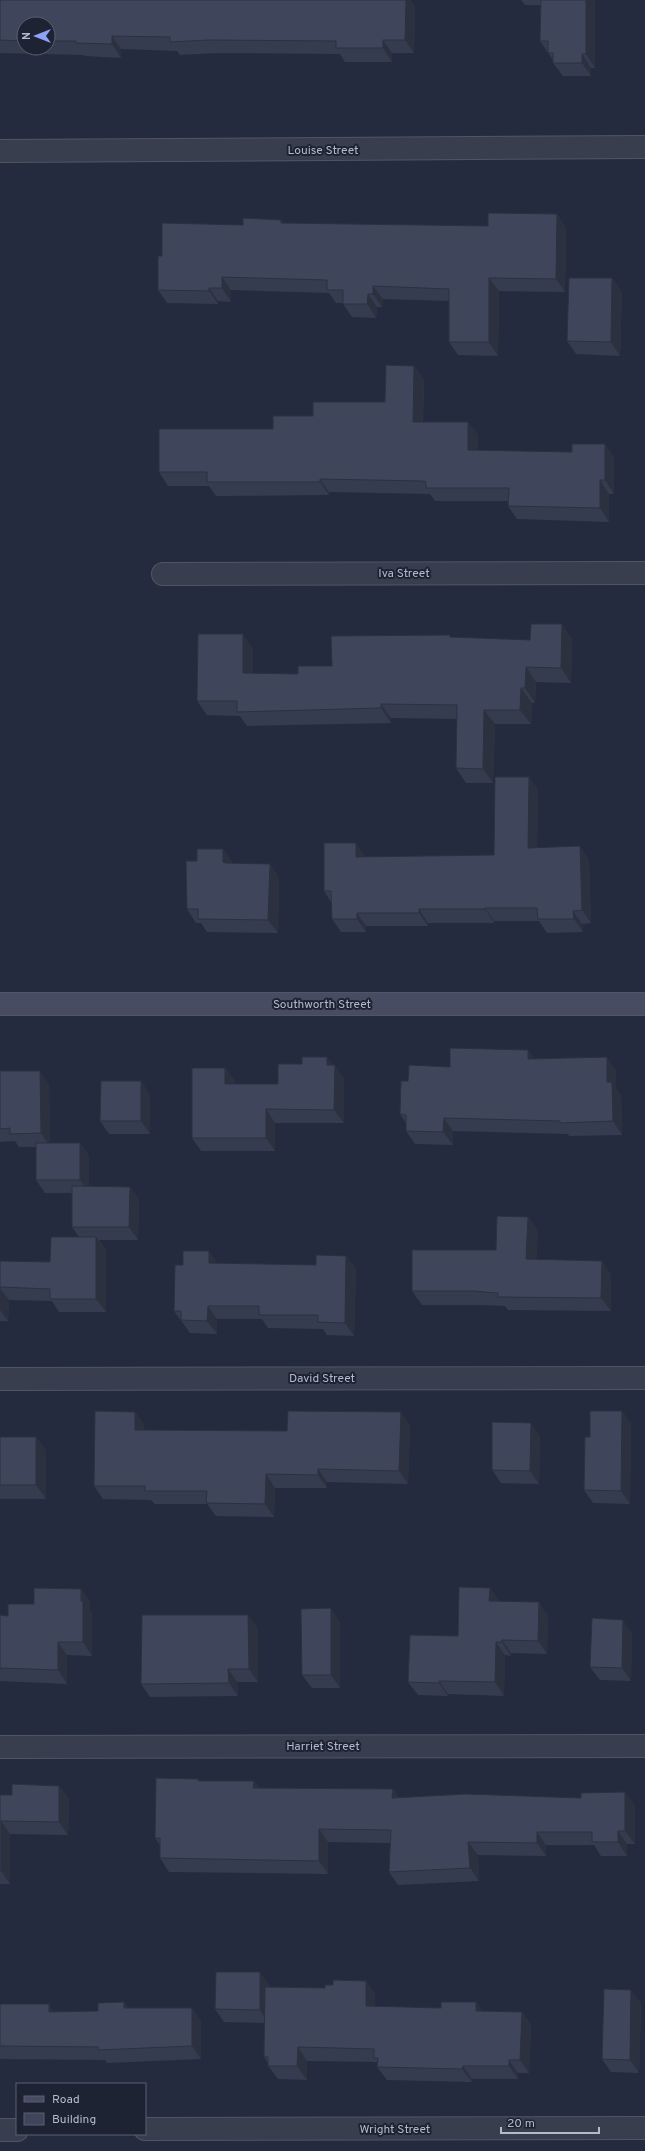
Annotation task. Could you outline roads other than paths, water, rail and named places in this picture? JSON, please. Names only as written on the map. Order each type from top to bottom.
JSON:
[{"type":"main road","name":"Southworth Street","points":[[0,1004],[645,1004]]},
{"type":"street","name":"Louise Street","points":[[0,151],[645,147]]},
{"type":"street","name":"Iva Street","points":[[163,574],[645,573]]},
{"type":"street","name":"David Street","points":[[0,1379],[645,1378]]},
{"type":"street","name":"Harriet Street","points":[[0,1747],[645,1746]]},
{"type":"street","name":"Wright Street","points":[[146,2129],[645,2128]]},
{"type":"street","points":[[0,2130],[16,2130]]}]
